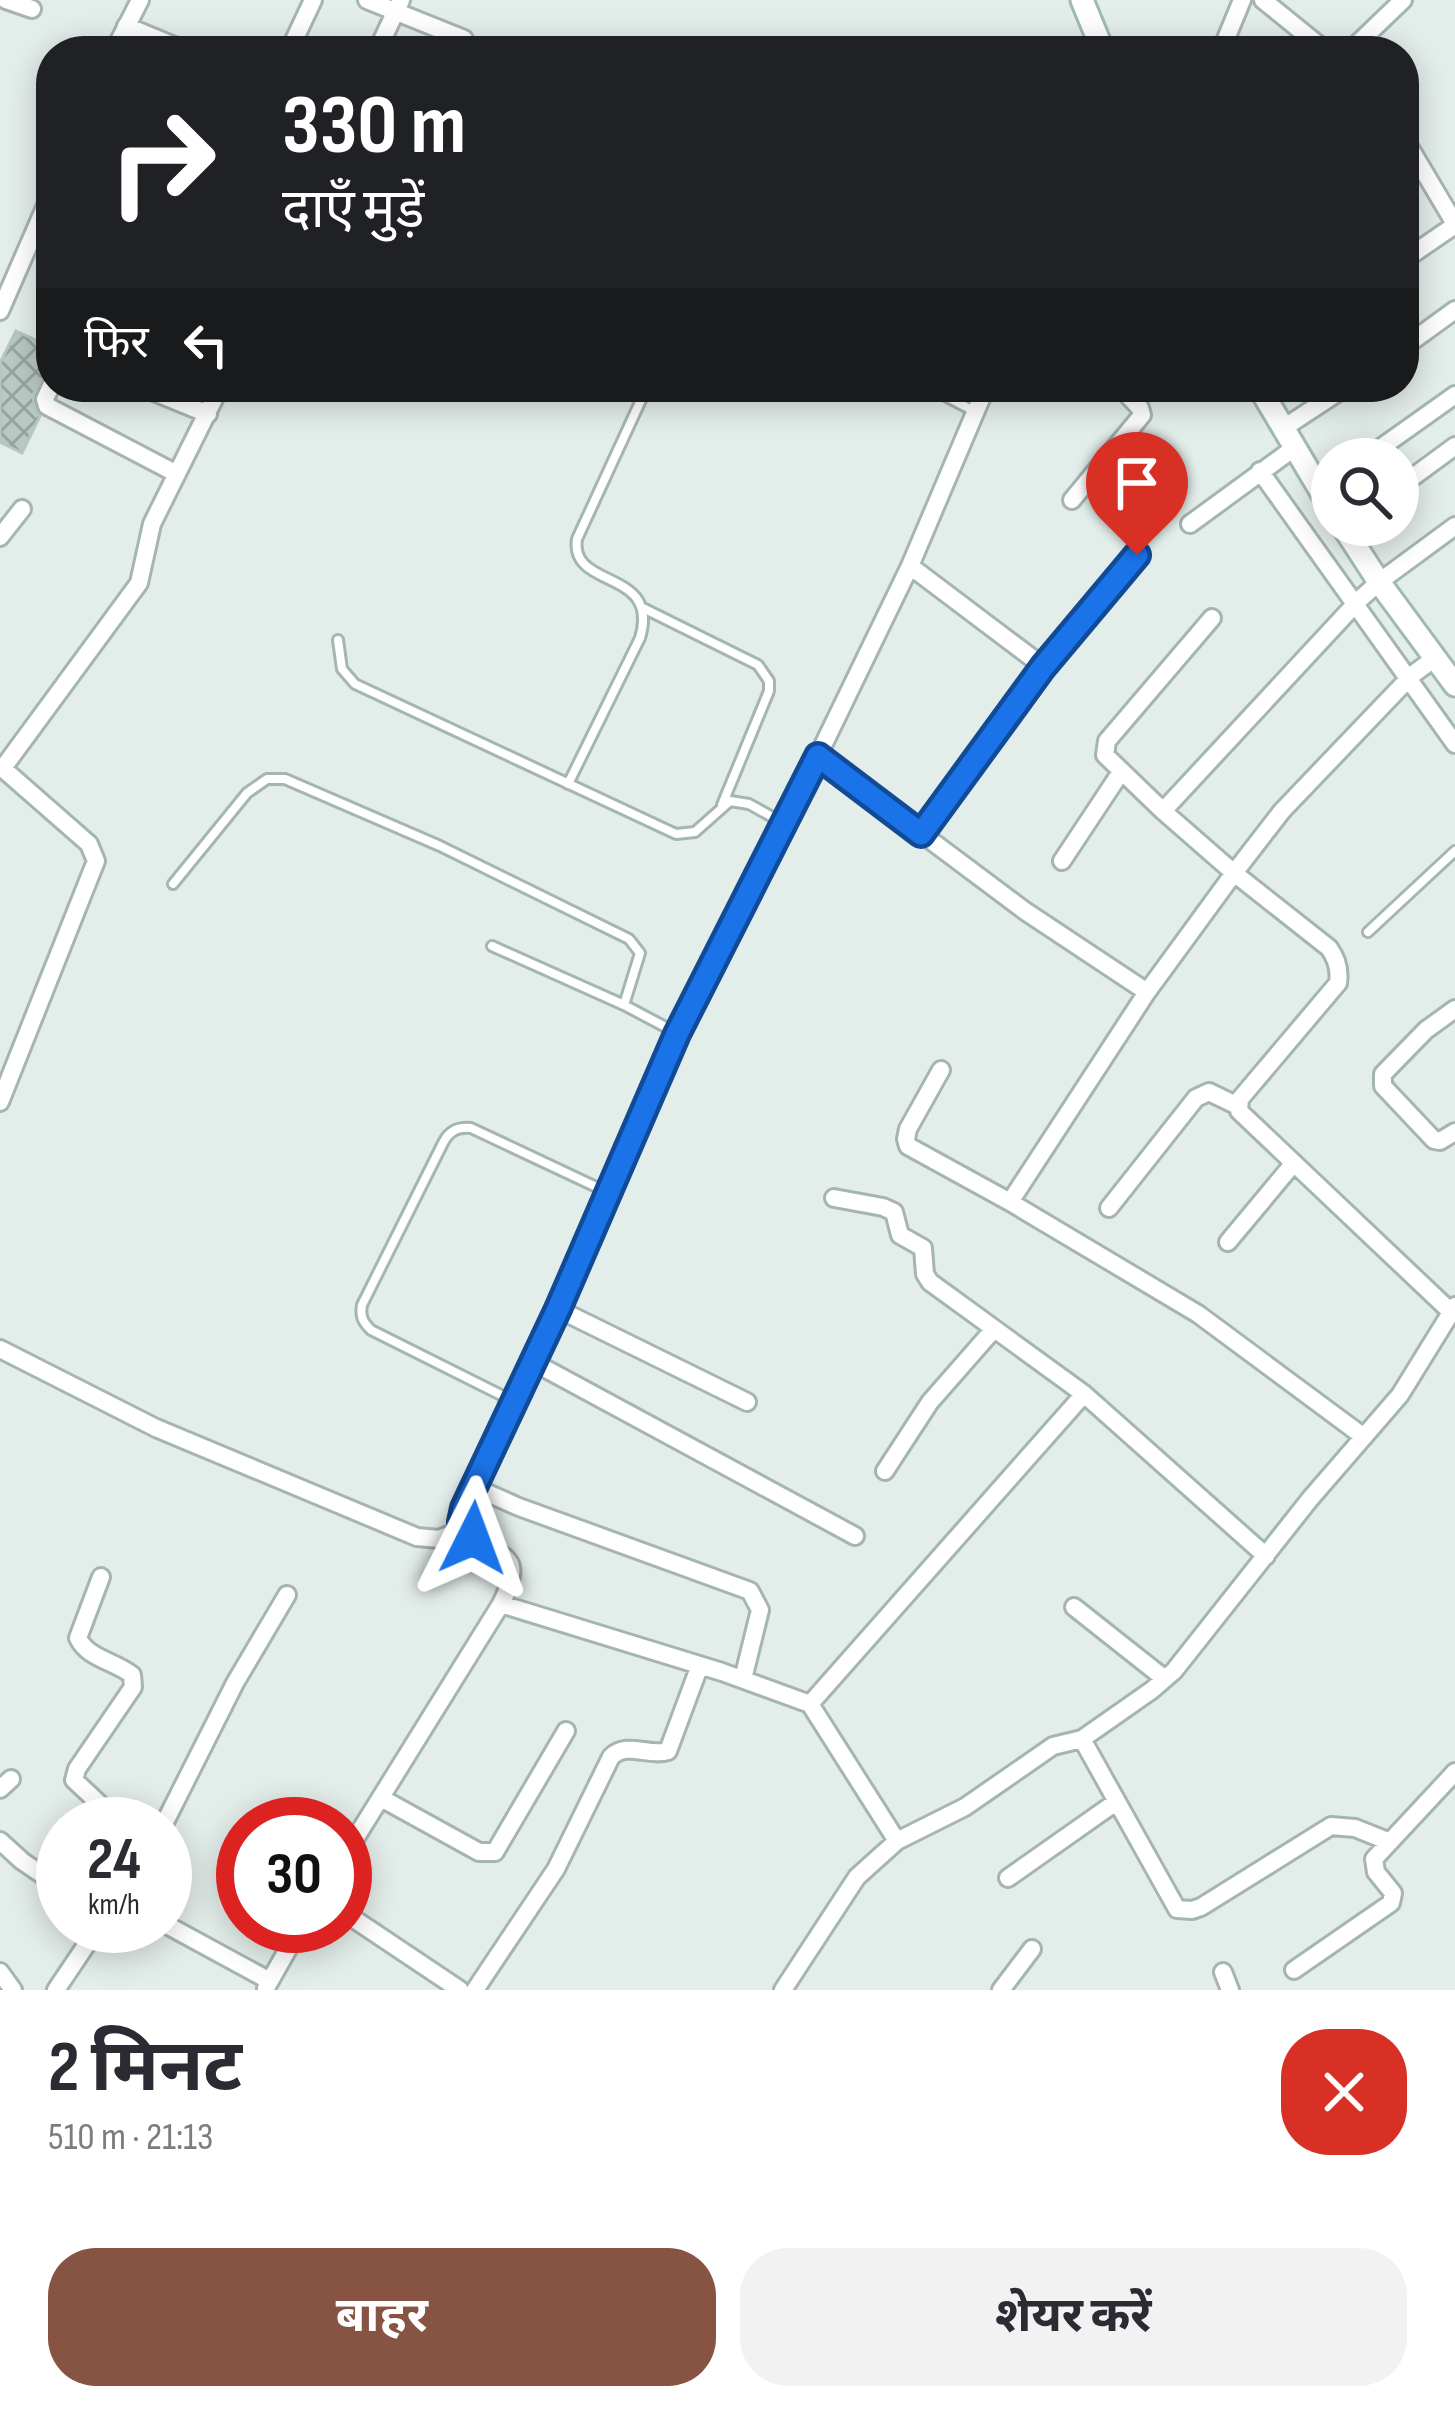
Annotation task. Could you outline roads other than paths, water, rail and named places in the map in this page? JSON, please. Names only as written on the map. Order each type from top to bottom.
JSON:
[{"type":"main road","points":[[1082,0],[1096,36]]},
{"type":"main road","points":[[1263,402],[1275,455],[1311,487]]},
{"type":"main road","points":[[1349,546],[1366,594],[1419,670],[1455,685]]},
{"type":"street","points":[[6,0],[32,9]]},
{"type":"street","points":[[122,36],[140,0]]},
{"type":"street","points":[[297,36],[313,0]]},
{"type":"street","points":[[367,0],[398,6],[458,36]]},
{"type":"street","points":[[1227,36],[1242,0]]},
{"type":"street","points":[[1263,0],[1307,36]]},
{"type":"street","points":[[1366,36],[1403,0]]},
{"type":"street","points":[[383,36],[398,6]]},
{"type":"street","points":[[127,26],[151,36]]},
{"type":"street","points":[[1419,164],[1455,225],[1419,250]]},
{"type":"street","points":[[0,311],[36,228]]},
{"type":"street","points":[[1419,336],[1455,310]]},
{"type":"street","points":[[1394,438],[1455,395]]},
{"type":"street","points":[[46,402],[177,474]]},
{"type":"street","points":[[179,402],[208,414]]},
{"type":"street","points":[[0,1102],[5,1078],[96,861],[89,844],[1,767],[140,583],[152,524],[213,402]]},
{"type":"street","points":[[372,1812],[513,1580],[509,1562],[464,1529],[461,1514],[558,1309],[677,1034],[910,566],[980,402]]},
{"type":"street","points":[[1072,500],[1142,415],[1134,402]]},
{"type":"street","points":[[1190,524],[1275,455],[1330,402]]},
{"type":"street","points":[[1419,473],[1455,446]]},
{"type":"street","points":[[1275,455],[1419,670],[1455,744]]},
{"type":"street","points":[[0,537],[22,509]]},
{"type":"street","points":[[1163,811],[1366,594],[1455,526]]},
{"type":"street","points":[[921,834],[1043,667],[1137,555]]},
{"type":"street","points":[[910,566],[1043,667]]},
{"type":"street","points":[[1212,618],[1107,741],[1105,755],[1163,811],[1335,956],[1340,974],[1333,992],[1238,1106]]},
{"type":"street","points":[[1010,1202],[1147,992],[1234,873],[1282,812],[1419,670]]},
{"type":"street","points":[[818,756],[1025,911],[1147,992]]},
{"type":"street","points":[[1062,861],[1121,772]]},
{"type":"street","points":[[1455,1009],[1426,1030],[1381,1080],[1434,1140],[1455,1132]]},
{"type":"street","points":[[940,1070],[908,1129],[908,1146],[1198,1314],[1364,1437]]},
{"type":"street","points":[[783,1990],[857,1877],[897,1841],[965,1807],[1053,1746],[1082,1739],[1182,1661],[1407,1385],[1453,1308],[1292,1164],[1243,1117],[1238,1106],[1208,1092],[1196,1098],[1109,1208]]},
{"type":"street","points":[[1228,1241],[1292,1164]]},
{"type":"street","points":[[834,1198],[894,1212],[900,1234],[923,1247],[930,1282],[1084,1394],[1266,1556]]},
{"type":"street","points":[[558,1309],[747,1402]]},
{"type":"street","points":[[885,1471],[930,1402],[994,1329]]},
{"type":"street","points":[[2,1356],[156,1429],[417,1537],[439,1540],[464,1529]]},
{"type":"street","points":[[533,1362],[855,1536]]},
{"type":"street","points":[[810,1704],[1084,1394]]},
{"type":"street","points":[[476,1488],[750,1591],[760,1610],[743,1679]]},
{"type":"street","points":[[92,1797],[74,1780],[77,1769],[133,1687],[132,1676],[84,1650],[78,1638],[101,1576]]},
{"type":"street","points":[[177,1797],[227,1696],[287,1595]]},
{"type":"street","points":[[501,1604],[810,1704],[897,1841]]},
{"type":"street","points":[[1074,1607],[1165,1678]]},
{"type":"street","points":[[475,1990],[556,1869],[615,1752],[668,1751],[700,1665]]},
{"type":"street","points":[[381,1798],[478,1852],[495,1852],[566,1730]]},
{"type":"street","points":[[1082,1739],[1172,1903],[1183,1911],[1201,1906],[1331,1826],[1355,1828],[1390,1841]]},
{"type":"street","points":[[1294,1970],[1391,1903],[1394,1893],[1373,1862],[1455,1772]]},
{"type":"street","points":[[1008,1878],[1117,1802]]},
{"type":"street","points":[[0,1841],[36,1868]]},
{"type":"street","points":[[372,1931],[458,1990]]},
{"type":"street","points":[[192,1940],[267,1986],[286,1953]]},
{"type":"street","points":[[1001,1990],[1032,1949]]},
{"type":"street","points":[[56,1990],[81,1953]]},
{"type":"street","points":[[0,1972],[13,1990]]},
{"type":"street","points":[[1223,1972],[1230,1990]]},
{"type":"lane","points":[[640,402],[575,549],[586,566],[630,592],[644,608],[758,665],[769,681],[722,806]]},
{"type":"lane","points":[[957,402],[976,412]]},
{"type":"lane","points":[[568,784],[640,638],[644,608]]},
{"type":"lane","points":[[338,640],[342,670],[355,685],[676,834],[695,832],[730,801],[785,824]]},
{"type":"lane","points":[[173,884],[247,793],[267,778],[285,779],[440,846],[629,939],[640,953],[624,1005]]},
{"type":"lane","points":[[1368,932],[1455,850]]},
{"type":"lane","points":[[492,946],[677,1034]]},
{"type":"lane","points":[[515,1402],[371,1330],[363,1322],[362,1305],[443,1143],[456,1129],[471,1128],[608,1192]]}]
